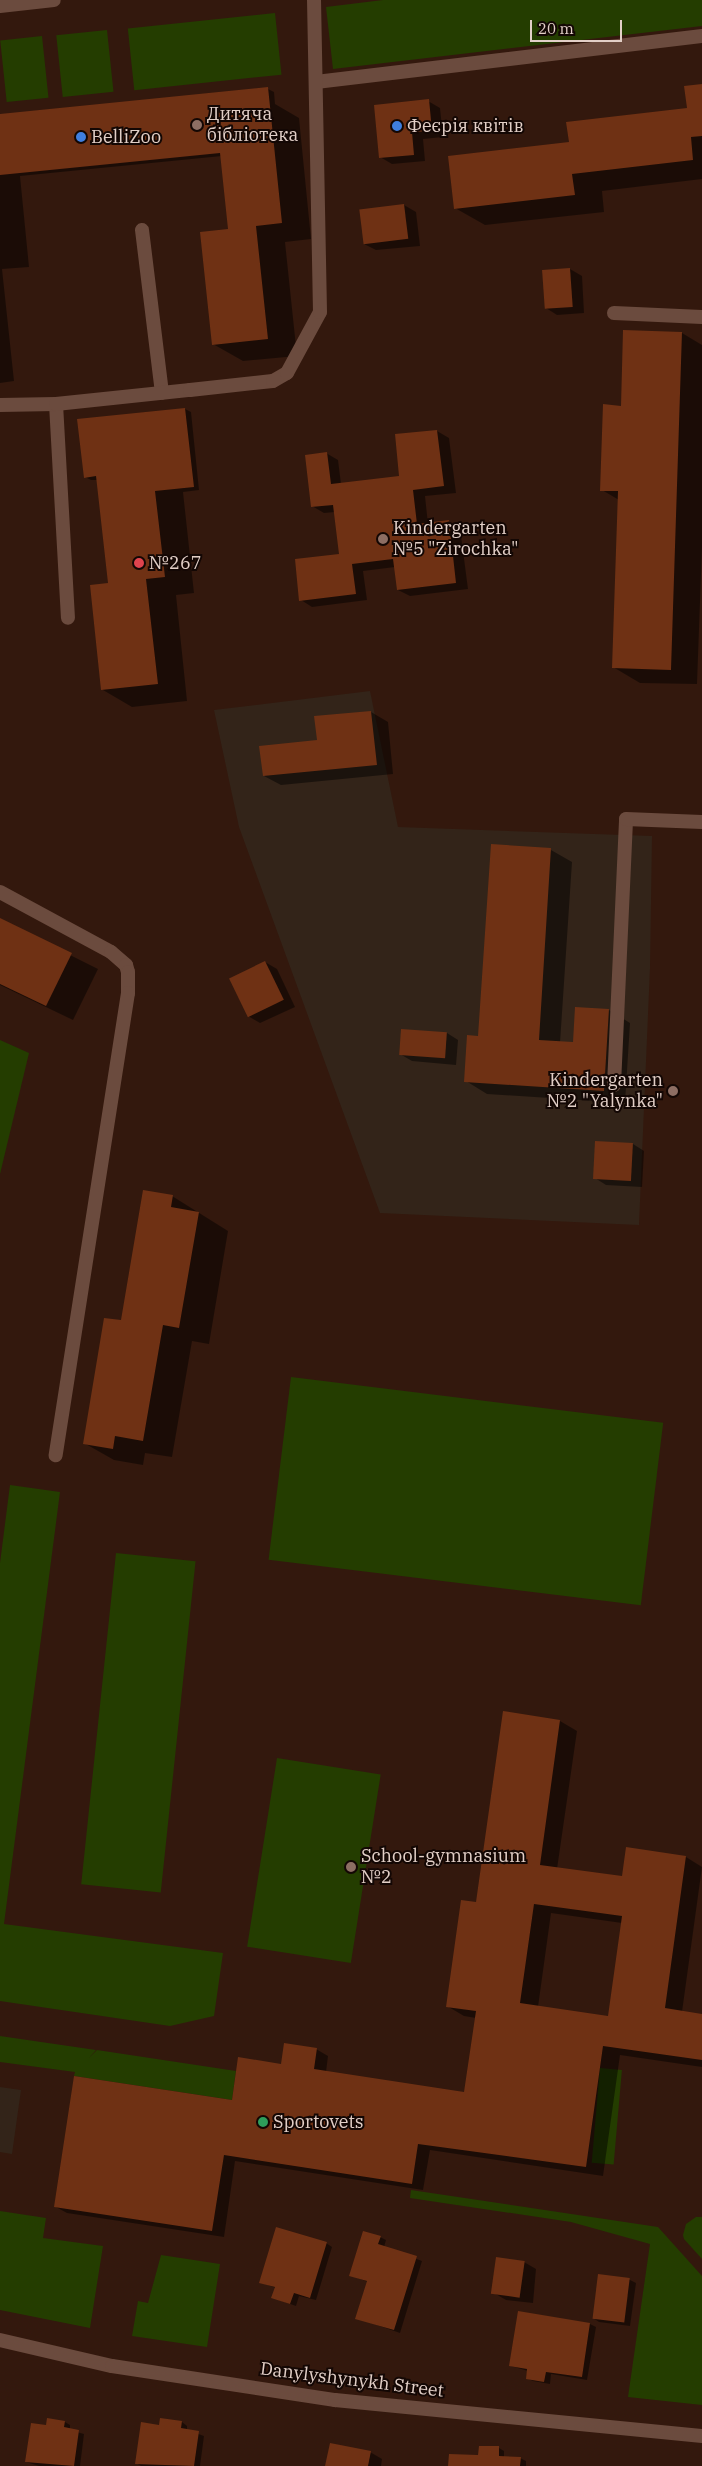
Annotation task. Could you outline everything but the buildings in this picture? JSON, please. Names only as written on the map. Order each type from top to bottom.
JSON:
[{"type":"street","points":[[0,6],[54,0]]},
{"type":"street","points":[[0,405],[56,404],[281,378],[292,367],[320,312],[314,0]]},
{"type":"street","points":[[316,82],[702,36]]},
{"type":"street","points":[[142,230],[162,393]]},
{"type":"street","points":[[614,313],[702,317]]},
{"type":"street","points":[[56,404],[68,618]]},
{"type":"street","points":[[614,1085],[626,819],[702,822]]},
{"type":"street","points":[[0,892],[111,952],[126,965],[128,972],[128,993],[56,1455]]},
{"type":"street","name":"Danylyshynykh Street","points":[[0,2340],[112,2366],[335,2400],[702,2436]]},
{"type":"shaded area","points":[[370,691],[398,827],[652,836],[650,968],[639,1225],[380,1213],[239,827],[214,710]]},
{"type":"shaded area","points":[[0,2087],[21,2090],[12,2154],[0,2152]]},
{"type":"green space","points":[[383,0],[702,0],[702,26],[333,69],[326,7]]},
{"type":"green space","points":[[275,13],[281,75],[134,90],[128,28]]},
{"type":"green space","points":[[107,30],[113,92],[63,97],[56,35]]},
{"type":"green space","points":[[42,36],[48,98],[7,102],[0,40]]},
{"type":"green space","points":[[0,1040],[29,1053],[0,1174]]},
{"type":"green space","points":[[291,1377],[663,1423],[641,1605],[269,1560]]},
{"type":"green space","points":[[10,1485],[60,1492],[4,1924],[223,1953],[214,2016],[170,2026],[0,2001],[0,1563]]},
{"type":"green space","points":[[116,1553],[196,1561],[161,1893],[81,1884]]},
{"type":"green space","points":[[277,1758],[381,1774],[351,1963],[247,1947]]},
{"type":"green space","points":[[0,2036],[96,2050],[89,2058],[97,2050],[236,2071],[232,2100],[74,2076],[75,2072],[0,2062]]},
{"type":"green space","points":[[600,2068],[622,2070],[614,2165],[592,2163]]},
{"type":"green space","points":[[411,2190],[658,2227],[702,2276],[702,2405],[628,2397],[650,2244],[571,2222],[410,2198]]},
{"type":"green space","points":[[0,2211],[46,2218],[43,2238],[103,2246],[90,2328],[0,2310]]},
{"type":"green space","points":[[696,2217],[702,2217],[702,2259],[684,2239],[683,2235],[686,2224]]},
{"type":"green space","points":[[161,2255],[220,2264],[207,2347],[132,2336],[138,2301],[148,2303]]},
{"type":"place","name":"Дитяча бібліотека","points":[[197,125]]},
{"type":"place","name":"Феєрія квітів","points":[[397,126]]},
{"type":"place","name":"BelliZoo","points":[[81,137]]},
{"type":"place","name":"Kindergarten №5 \"Zirochka\"","points":[[383,539]]},
{"type":"place","name":"№267","points":[[139,563]]},
{"type":"place","name":"Kindergarten №2 \"Yalynka\"","points":[[673,1091]]},
{"type":"place","name":"School-gymnasium №2","points":[[351,1867]]},
{"type":"place","name":"Sportovets","points":[[263,2122]]}]
